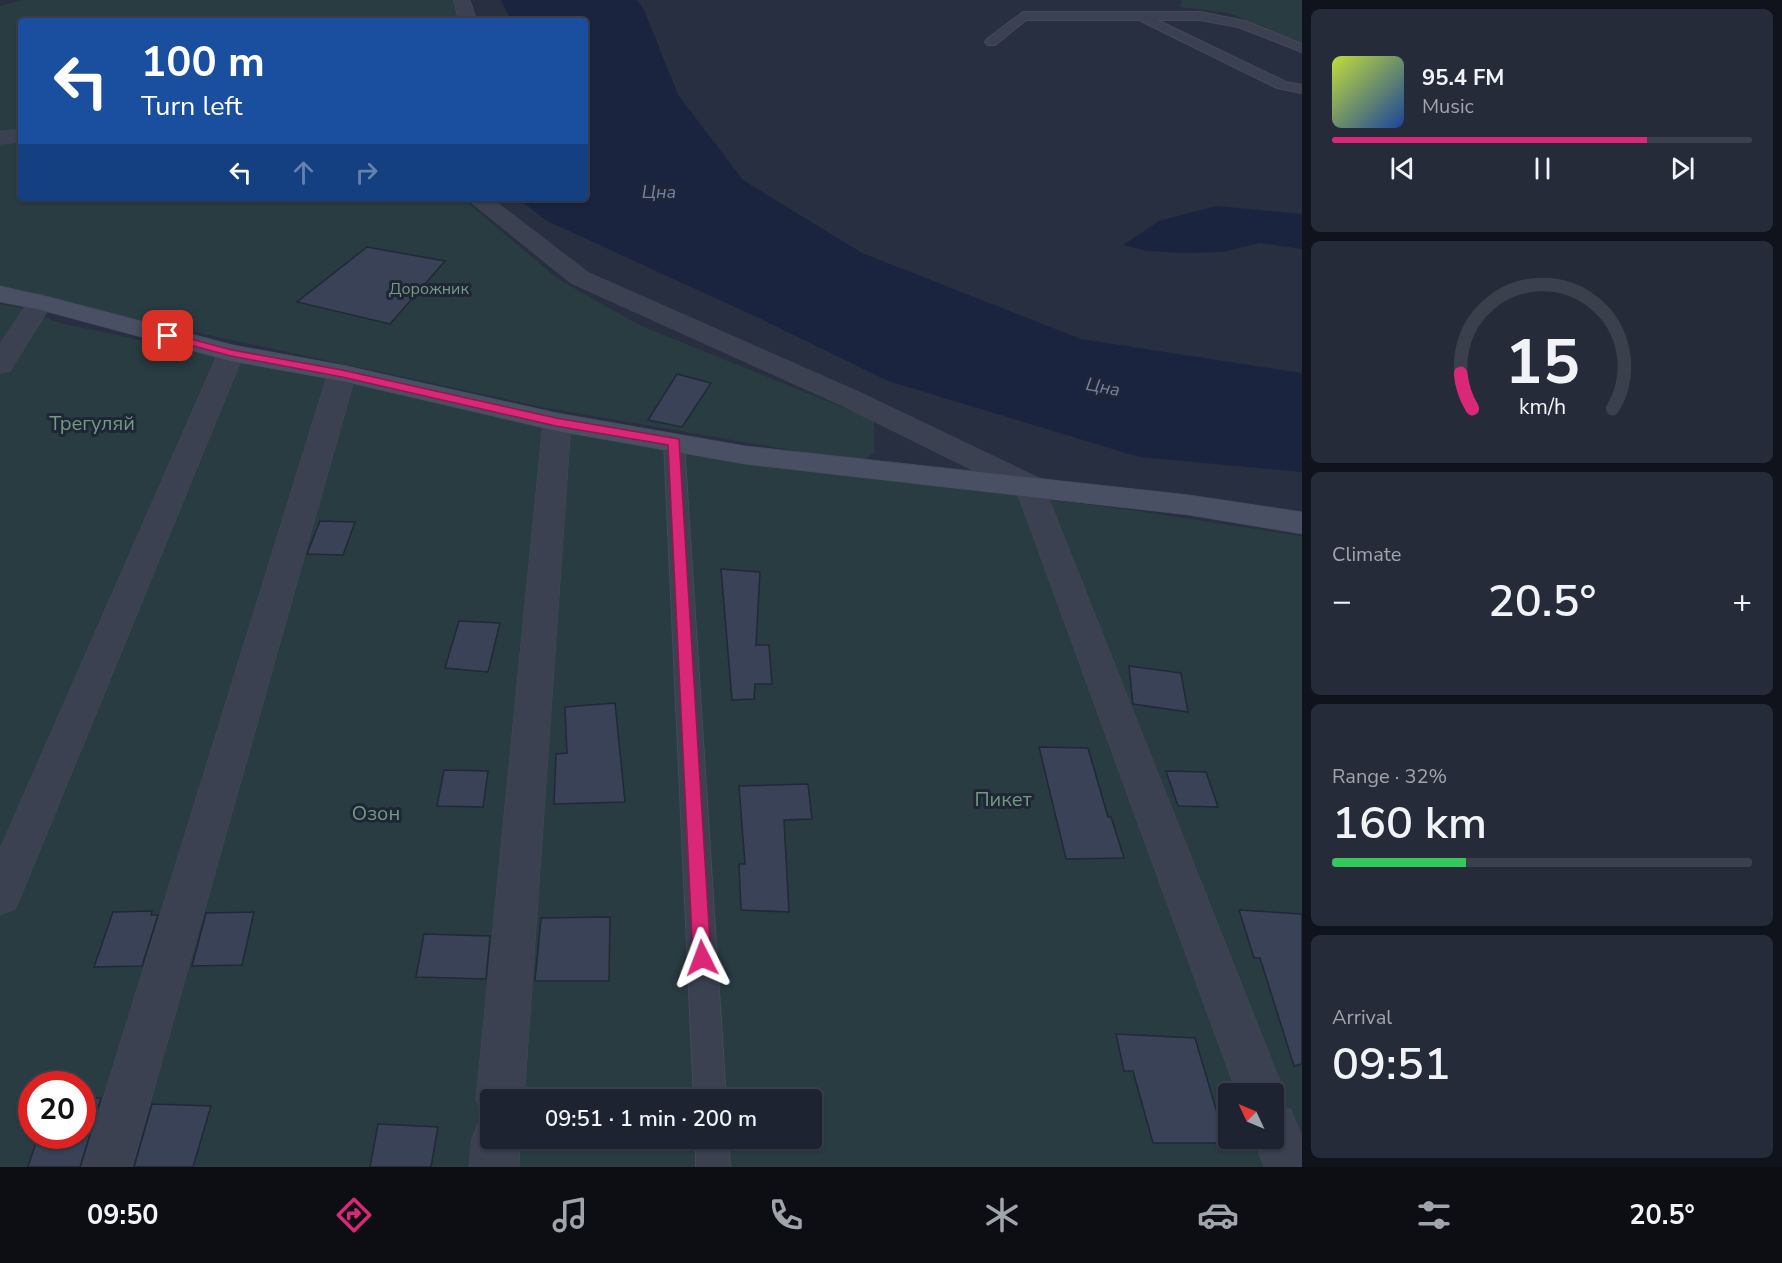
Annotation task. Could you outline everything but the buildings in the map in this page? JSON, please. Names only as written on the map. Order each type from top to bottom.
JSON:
[{"type":"street","points":[[462,0],[467,18]]},
{"type":"street","points":[[0,138],[18,136]]},
{"type":"street","points":[[481,201],[580,278],[851,399],[1030,486],[1257,1083]]},
{"type":"street","points":[[0,294],[40,302],[231,353],[342,373],[556,422],[745,455],[1030,486],[1189,506],[1302,524]]},
{"type":"street","points":[[0,365],[40,302]]},
{"type":"street","points":[[0,896],[231,353]]},
{"type":"street","points":[[107,1167],[342,373]]},
{"type":"street","points":[[501,1089],[556,422]]},
{"type":"street","points":[[494,1167],[495,1149]]},
{"type":"street","points":[[1282,1149],[1289,1167]]},
{"type":"lane","points":[[991,42],[1023,16],[1200,16],[1221,18],[1302,48]]},
{"type":"lane","points":[[1140,16],[1282,85],[1302,89]]},
{"type":"lane","points":[[674,442],[709,1089]]},
{"type":"lane","points":[[712,1149],[713,1167]]},
{"type":"green space","points":[[23,0],[465,0],[474,18],[18,18],[18,131],[0,133],[0,6]]},
{"type":"green space","points":[[1182,0],[1302,0],[1302,44],[1229,13],[1180,7]]},
{"type":"green space","name":"Дорожник","points":[[18,140],[18,201],[466,201],[558,279],[641,326],[874,420],[874,453],[860,462],[547,408],[0,290],[0,142]]},
{"type":"green space","name":"Трегуляй","points":[[0,304],[21,308],[60,323],[220,357],[0,865]]},
{"type":"green space","name":"Озон","points":[[239,359],[669,451],[700,1089],[480,1089],[480,1149],[702,1149],[703,1167],[0,1167],[0,909]]},
{"type":"green space","name":"Пикет","points":[[682,452],[1131,510],[1302,536],[1302,1167],[727,1167],[726,1149],[822,1149],[822,1089],[722,1089]]},
{"type":"water","name":"Цна","points":[[501,0],[637,0],[644,10],[678,95],[743,180],[862,253],[1081,339],[1302,373],[1302,472],[1139,457],[888,381],[759,318],[547,221],[521,201],[588,201],[588,18],[510,18]]},
{"type":"water","points":[[1216,206],[1302,214],[1302,249],[1260,243],[1223,252],[1184,253],[1147,251],[1123,245],[1159,221]]},
{"type":"route","points":[[168,336],[231,353],[342,373],[556,422],[674,442],[702,958]]}]
